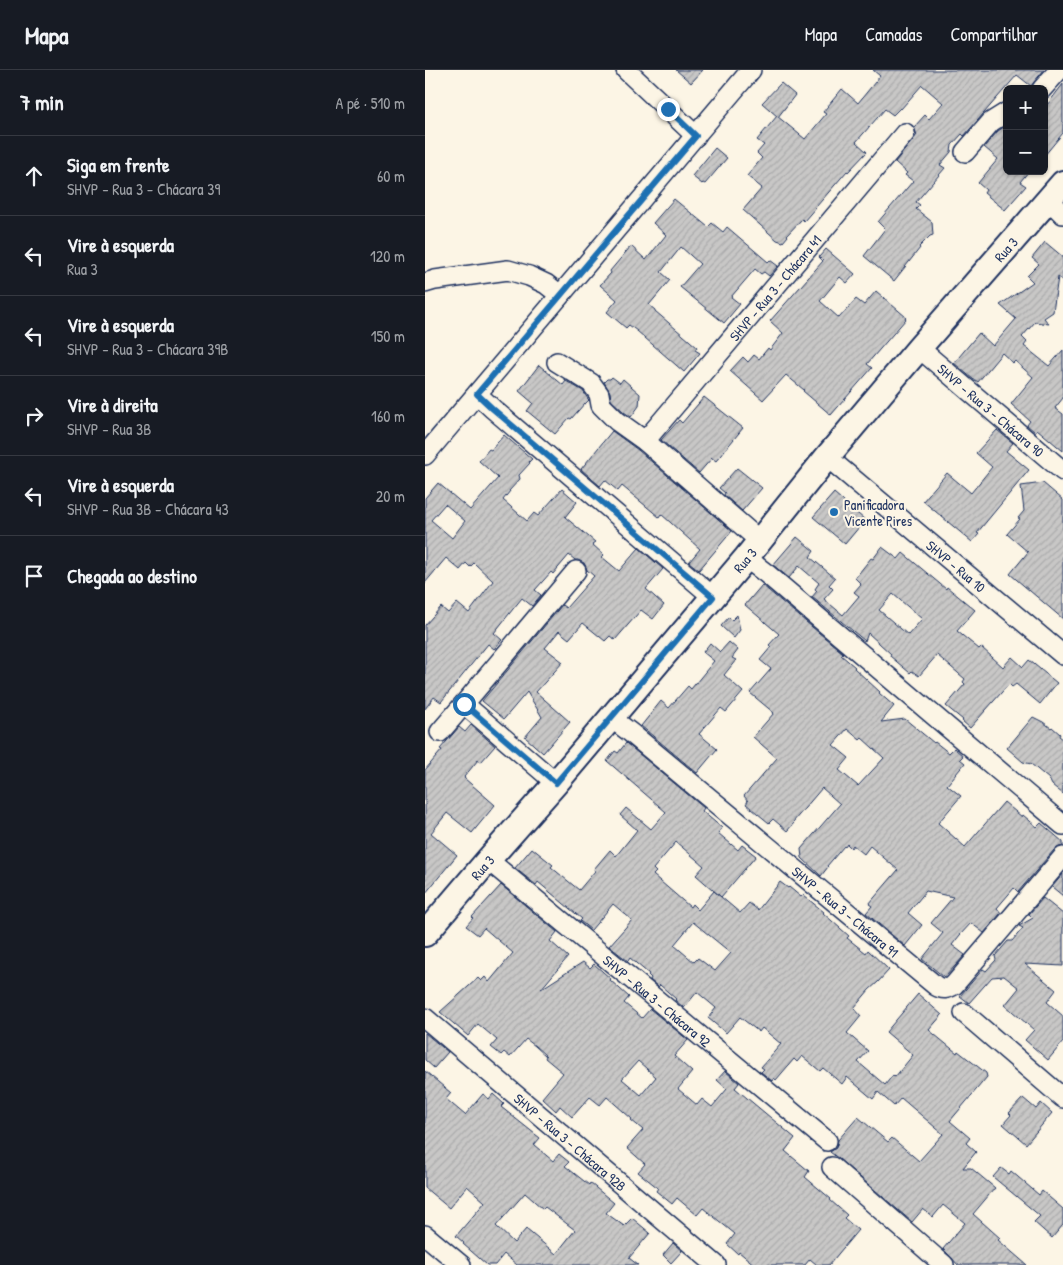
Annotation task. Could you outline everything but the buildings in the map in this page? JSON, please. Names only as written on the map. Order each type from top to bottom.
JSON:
[{"type":"main road","name":"Rua 3","points":[[425,934],[611,718],[919,348],[1058,199]]},
{"type":"street","points":[[626,70],[696,136]]},
{"type":"street","points":[[425,455],[751,70]]},
{"type":"street","points":[[1046,85],[1059,70]]},
{"type":"street","points":[[965,152],[991,122],[1003,114]]},
{"type":"street","name":"SHVP - Rua 3 - Chácara 41","points":[[645,441],[905,133]]},
{"type":"street","points":[[425,283],[508,270],[529,276],[546,284],[560,295]]},
{"type":"street","name":"SHVP - Rua 3 - Chácara 90","points":[[919,348],[1063,471]]},
{"type":"street","points":[[557,362],[591,383],[599,394],[601,404],[605,410],[645,441],[753,549],[767,574],[1063,825]]},
{"type":"street","points":[[477,394],[713,597]]},
{"type":"street","name":"SHVP - Rua 10","points":[[827,458],[1063,655]]},
{"type":"street","points":[[440,732],[576,571]]},
{"type":"street","points":[[464,704],[556,783]]},
{"type":"street","name":"SHVP - Rua 3 - Chácara 91","points":[[611,718],[936,986],[943,989],[955,986],[1063,858]]},
{"type":"street","name":"SHVP - Rua 3 - Chácara 92","points":[[488,860],[827,1142]]},
{"type":"street","points":[[964,1012],[1063,1098]]},
{"type":"street","name":"SHVP - Rua 3 - Chácara 92B","points":[[425,1018],[716,1265]]},
{"type":"street","points":[[832,1167],[944,1265]]},
{"type":"street","points":[[425,1234],[461,1265]]},
{"type":"place","name":"Panificadora Vicente Pires","points":[[834,512]]},
{"type":"route","points":[[464,704],[556,783],[713,597],[477,394],[696,136],[668,109]]}]
